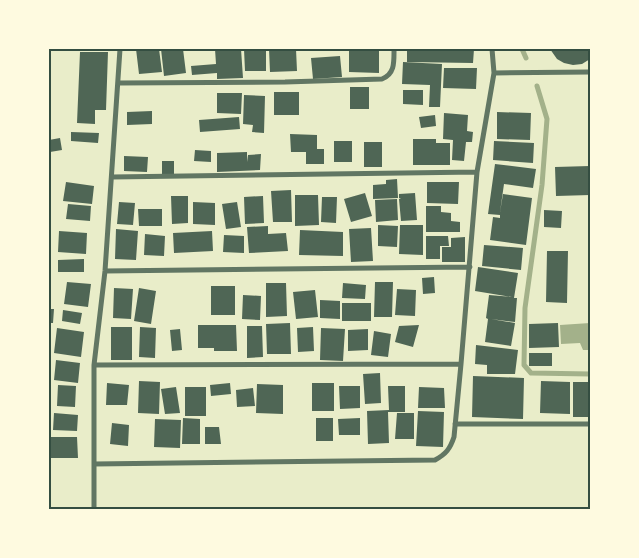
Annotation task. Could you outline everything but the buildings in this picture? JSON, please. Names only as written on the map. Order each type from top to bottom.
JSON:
[{"type":"street","points":[[94,509],[94,365],[105,271],[120,49]]},
{"type":"street","points":[[119,83],[285,82],[382,79],[388,77],[392,72],[394,49]]},
{"type":"street","points":[[94,464],[435,460],[444,455],[450,448],[455,424],[477,172],[494,73],[492,49]]},
{"type":"street","points":[[494,73],[590,72]]},
{"type":"street","points":[[112,177],[477,172]]},
{"type":"street","points":[[105,271],[470,267]]},
{"type":"street","points":[[94,365],[461,364]]},
{"type":"street","points":[[455,424],[590,424]]},
{"type":"shaded area","points":[[590,323],[590,350],[583,350],[580,343],[561,344],[560,325]]},
{"type":"waterway","points":[[522,49],[526,58]]},
{"type":"waterway","points":[[537,86],[547,119],[542,185],[525,308],[524,365],[531,373],[590,374]]}]
